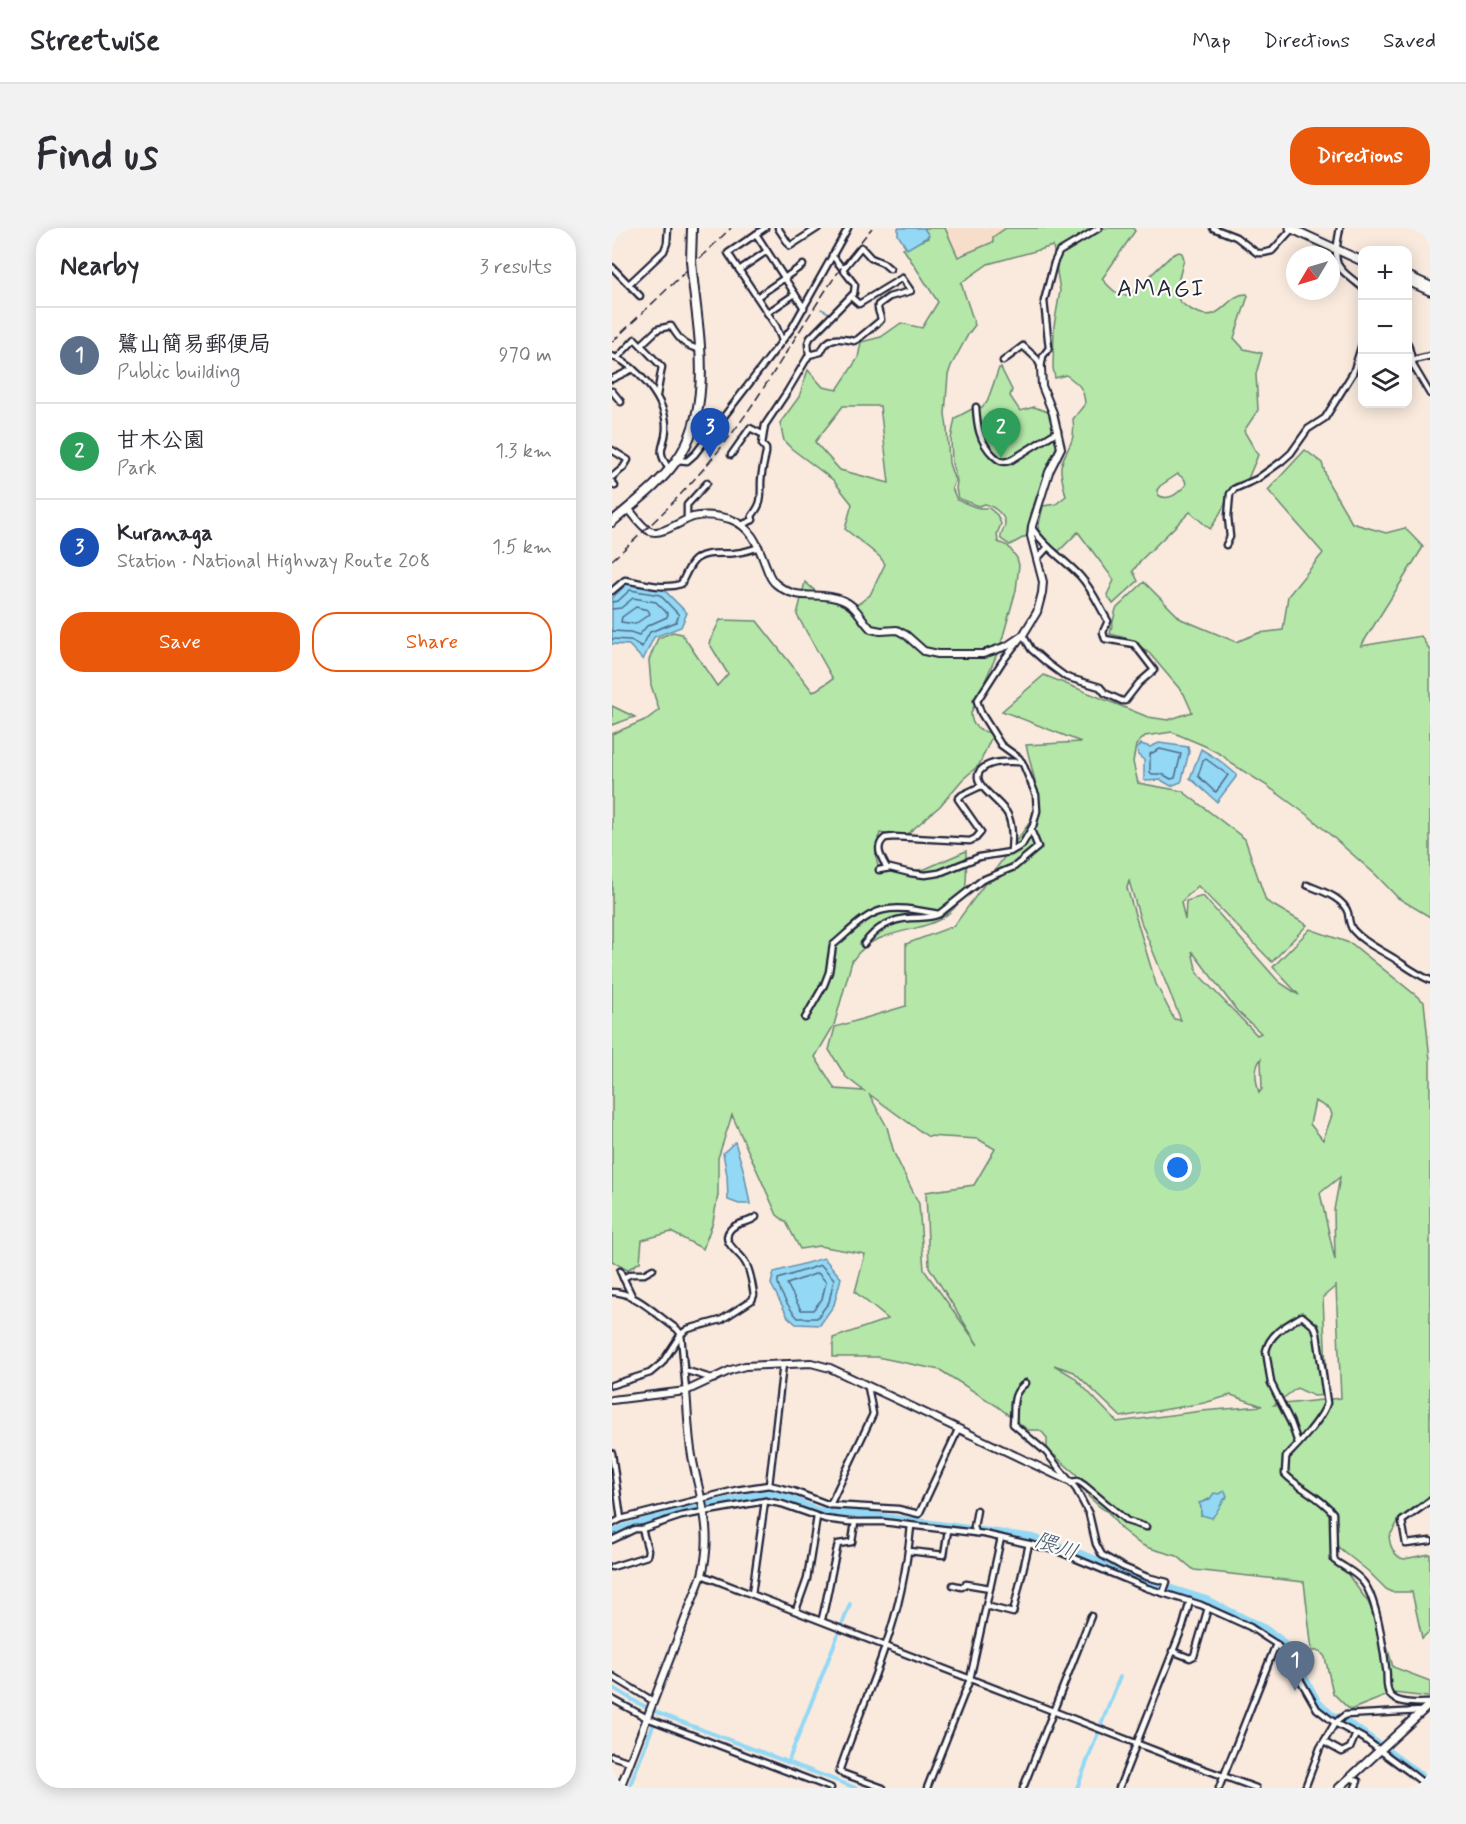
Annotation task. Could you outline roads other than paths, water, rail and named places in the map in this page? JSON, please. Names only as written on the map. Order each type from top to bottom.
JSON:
[{"type":"highway","points":[[612,522],[661,480],[677,460],[694,424],[699,401],[701,372],[691,260],[692,228]]},
{"type":"main road","points":[[1292,228],[1335,246]]},
{"type":"main road","points":[[1301,228],[1335,246]]},
{"type":"main road","points":[[1340,248],[1358,255]]},
{"type":"main road","points":[[1340,249],[1358,259]]},
{"type":"main road","points":[[1412,278],[1430,286]]},
{"type":"main road","points":[[1412,283],[1430,291]]},
{"type":"main road","points":[[1339,1788],[1430,1703]]},
{"type":"street","points":[[629,284],[664,250],[668,228]]},
{"type":"street","points":[[765,228],[728,253],[768,313],[782,340]]},
{"type":"street","points":[[778,228],[790,246],[818,228]]},
{"type":"street","points":[[803,228],[807,235]]},
{"type":"street","points":[[677,460],[687,461],[695,454],[792,328],[848,228]]},
{"type":"street","points":[[879,870],[887,868],[930,875],[949,871],[979,857],[1011,852],[1022,845],[1031,830],[1037,811],[1037,801],[1022,762],[1001,745],[981,713],[977,701],[1037,612],[1042,593],[1043,582],[1031,536],[1032,528],[1049,472],[1061,448],[1053,413],[1042,386],[1041,360],[1049,345],[1044,301],[1059,252],[1099,228]]},
{"type":"street","points":[[1213,228],[1236,237],[1257,253],[1272,250],[1290,233],[1292,228]]},
{"type":"street","points":[[1337,246],[1340,228]]},
{"type":"street","points":[[756,234],[804,308]]},
{"type":"street","points":[[843,269],[861,247],[871,258],[890,269]]},
{"type":"street","points":[[739,270],[767,251]]},
{"type":"street","points":[[741,525],[753,520],[752,516],[760,506],[766,449],[762,444],[765,425],[809,355],[810,338],[854,293],[855,285],[832,255]]},
{"type":"street","points":[[757,297],[803,265]]},
{"type":"street","points":[[612,267],[640,296]]},
{"type":"street","points":[[1340,269],[1358,285]]},
{"type":"street","points":[[809,355],[821,352],[823,346],[831,339],[854,342],[881,320],[878,305],[889,297],[911,291],[902,278],[859,304],[851,297]]},
{"type":"street","points":[[768,313],[795,294]]},
{"type":"street","points":[[640,345],[658,329],[670,327],[682,343],[699,349]]},
{"type":"street","points":[[657,395],[662,367],[635,339],[615,357],[626,362],[657,395],[665,417],[666,430],[661,450],[662,458],[670,469]]},
{"type":"street","points":[[1003,361],[1023,346],[1037,359],[1041,368]]},
{"type":"street","points":[[1226,545],[1230,537],[1228,517],[1230,494],[1234,489],[1257,479],[1291,453],[1308,429],[1324,418],[1353,373],[1359,354]]},
{"type":"street","points":[[1411,354],[1414,367],[1430,394]]},
{"type":"street","points":[[1413,360],[1430,356]]},
{"type":"street","points":[[612,379],[633,369]]},
{"type":"street","points":[[612,393],[621,402]]},
{"type":"street","points":[[976,407],[977,426],[984,446],[1000,462],[1006,463],[1058,431]]},
{"type":"street","points":[[731,455],[750,428],[762,434]]},
{"type":"street","points":[[612,450],[628,460],[613,482]]},
{"type":"street","points":[[687,519],[687,505],[707,483]]},
{"type":"street","points":[[628,508],[652,532],[661,531],[702,515],[723,518],[741,525],[753,535],[771,577],[778,586],[801,596],[828,596],[843,600],[852,605],[871,629],[901,632],[929,653],[983,654],[1007,646],[1023,635]]},
{"type":"street","points":[[1023,635],[1031,650],[1066,677],[1100,687],[1105,693],[1122,701],[1125,701],[1138,683],[1154,670],[1134,644],[1105,639],[1103,632],[1108,621],[1090,590],[1080,577],[1047,548],[1032,528]]},
{"type":"street","points":[[612,591],[625,580],[662,587],[675,586],[681,584],[693,561],[698,558],[714,553],[742,552],[759,547]]},
{"type":"street","points":[[1037,560],[1047,548]]},
{"type":"street","points":[[1011,852],[1012,827],[1007,812],[1000,802],[981,786],[976,776],[985,766],[1005,761],[1022,762]]},
{"type":"street","points":[[887,868],[878,849],[885,837],[928,838],[959,842],[976,838],[981,832],[958,799],[981,786]]},
{"type":"street","points":[[864,944],[872,934],[893,921],[932,917],[939,914],[982,880],[1014,867],[1038,847],[1031,830]]},
{"type":"street","points":[[1307,885],[1341,902],[1348,913],[1350,928],[1355,933],[1413,972],[1430,980]]},
{"type":"street","points":[[805,1018],[829,972],[833,945],[857,926],[883,910],[902,909],[939,914]]},
{"type":"street","points":[[612,1385],[650,1373],[658,1367],[681,1334],[688,1329],[721,1320],[752,1300],[754,1295],[747,1263],[729,1244],[728,1238],[730,1230],[738,1224],[752,1221],[756,1217]]},
{"type":"street","points":[[623,1278],[631,1274],[644,1274],[653,1269]]},
{"type":"street","points":[[620,1271],[633,1298]]},
{"type":"street","points":[[612,1292],[633,1298],[681,1334],[691,1450],[708,1530],[708,1546],[702,1575],[620,1788]]},
{"type":"street","points":[[1298,1443],[1292,1423],[1271,1383],[1266,1347],[1279,1329],[1302,1316],[1315,1328],[1317,1334],[1327,1403],[1325,1410],[1298,1443],[1286,1457],[1285,1474],[1333,1513],[1335,1518],[1334,1560],[1359,1577],[1371,1598],[1382,1637],[1387,1688],[1391,1696],[1402,1702],[1430,1703]]},
{"type":"street","points":[[612,1400],[686,1391],[745,1366],[810,1362],[820,1364],[958,1430],[1069,1480],[1078,1481],[1127,1521],[1146,1527]]},
{"type":"street","points":[[769,1485],[783,1364]]},
{"type":"street","points":[[684,1371],[714,1379]]},
{"type":"street","points":[[1026,1383],[1016,1390],[1014,1396],[1013,1424],[1046,1452],[1076,1489],[1089,1514],[1096,1544],[1102,1555],[1147,1577],[1167,1582],[1164,1592]]},
{"type":"street","points":[[830,1506],[873,1414],[868,1387]]},
{"type":"street","points":[[612,1524],[621,1519],[701,1498],[769,1485],[794,1491],[830,1506],[898,1509],[918,1514],[958,1430]]},
{"type":"street","points":[[612,1453],[621,1519]]},
{"type":"street","points":[[752,1594],[765,1501]]},
{"type":"street","points":[[612,1540],[635,1529],[642,1529],[681,1516],[765,1501],[782,1504],[825,1519],[884,1522],[976,1533],[1055,1550],[1208,1608],[1250,1628],[1276,1644],[1287,1655],[1317,1709],[1335,1723],[1380,1749],[1422,1782],[1426,1788]]},
{"type":"street","points":[[1430,1501],[1402,1521],[1406,1544],[1430,1541]]},
{"type":"street","points":[[976,1533],[974,1527],[978,1510]]},
{"type":"street","points":[[796,1610],[807,1579],[817,1517]]},
{"type":"street","points":[[822,1619],[838,1544],[852,1542],[855,1522]]},
{"type":"street","points":[[883,1788],[838,1772],[886,1646],[903,1584],[911,1526]]},
{"type":"street","points":[[612,1567],[647,1556],[648,1550],[642,1529]]},
{"type":"street","points":[[909,1551],[944,1555],[948,1530]]},
{"type":"street","points":[[927,1788],[970,1679],[1001,1538]]},
{"type":"street","points":[[986,1606],[1013,1613],[1029,1544]]},
{"type":"street","points":[[702,1575],[1256,1788]]},
{"type":"street","points":[[953,1585],[962,1587],[966,1584],[990,1588]]},
{"type":"street","points":[[1119,1788],[1183,1626],[1190,1601]]},
{"type":"street","points":[[1172,1651],[1190,1658],[1194,1656],[1208,1608]]},
{"type":"street","points":[[1023,1788],[1091,1616]]},
{"type":"street","points":[[1219,1788],[1276,1644]]},
{"type":"street","points":[[1287,1655],[1294,1649]]},
{"type":"street","points":[[612,1676],[653,1701]]},
{"type":"street","points":[[612,1699],[647,1717],[831,1788]]},
{"type":"street","points":[[1305,1788],[1324,1742],[1335,1723],[1345,1715],[1422,1711]]},
{"type":"street","points":[[1324,1742],[1342,1752],[1350,1748],[1356,1734]]},
{"type":"street","points":[[612,1756],[630,1762]]},
{"type":"street","points":[[1350,1778],[1358,1781],[1355,1788]]},
{"type":"water","points":[[898,228],[924,228],[929,236],[907,249],[898,235]]},
{"type":"water","points":[[628,583],[663,589],[687,613],[681,627],[654,637],[643,660],[629,645],[612,644],[612,598]]},
{"type":"water","points":[[1159,743],[1188,747],[1189,752],[1181,782],[1171,786],[1161,780],[1144,780],[1144,760],[1138,755],[1137,749],[1141,744],[1150,747]]},
{"type":"water","points":[[1201,749],[1236,774],[1217,802],[1190,778]]},
{"type":"water","points":[[735,1142],[750,1204],[739,1204],[728,1200],[723,1153]]},
{"type":"water","points":[[824,1258],[841,1278],[834,1305],[820,1325],[796,1324],[788,1317],[771,1284],[774,1272]]},
{"type":"water","points":[[1225,1491],[1227,1496],[1212,1518],[1201,1515],[1199,1503],[1209,1500],[1214,1493],[1219,1494]]},
{"type":"waterway","points":[[821,309],[831,314]]},
{"type":"waterway","name":"隈川","points":[[612,1534],[625,1527],[676,1512],[765,1493],[782,1495],[816,1510],[834,1513],[863,1514],[1031,1537],[1085,1555],[1141,1579],[1205,1599],[1264,1628],[1280,1639],[1289,1649],[1318,1702],[1331,1714],[1355,1727],[1422,1776],[1430,1785]]},
{"type":"waterway","points":[[788,1762],[850,1604]]},
{"type":"waterway","points":[[1100,1727],[1120,1677]]},
{"type":"waterway","points":[[612,1687],[658,1713],[856,1788]]},
{"type":"waterway","points":[[629,1788],[654,1723]]},
{"type":"waterway","points":[[1077,1788],[1099,1730]]},
{"type":"railway","points":[[612,342],[731,228]]},
{"type":"railway","points":[[612,560],[679,496],[725,443],[756,400],[836,275],[872,228]]},
{"type":"place","name":"Kuranaga","points":[[710,458]]},
{"type":"place","name":"甘木公園","points":[[1001,458]]},
{"type":"place","name":"鷺山簡易郵便局","points":[[1295,1691]]},
{"type":"district","name":"AMAGI","points":[[1161,289]]}]
